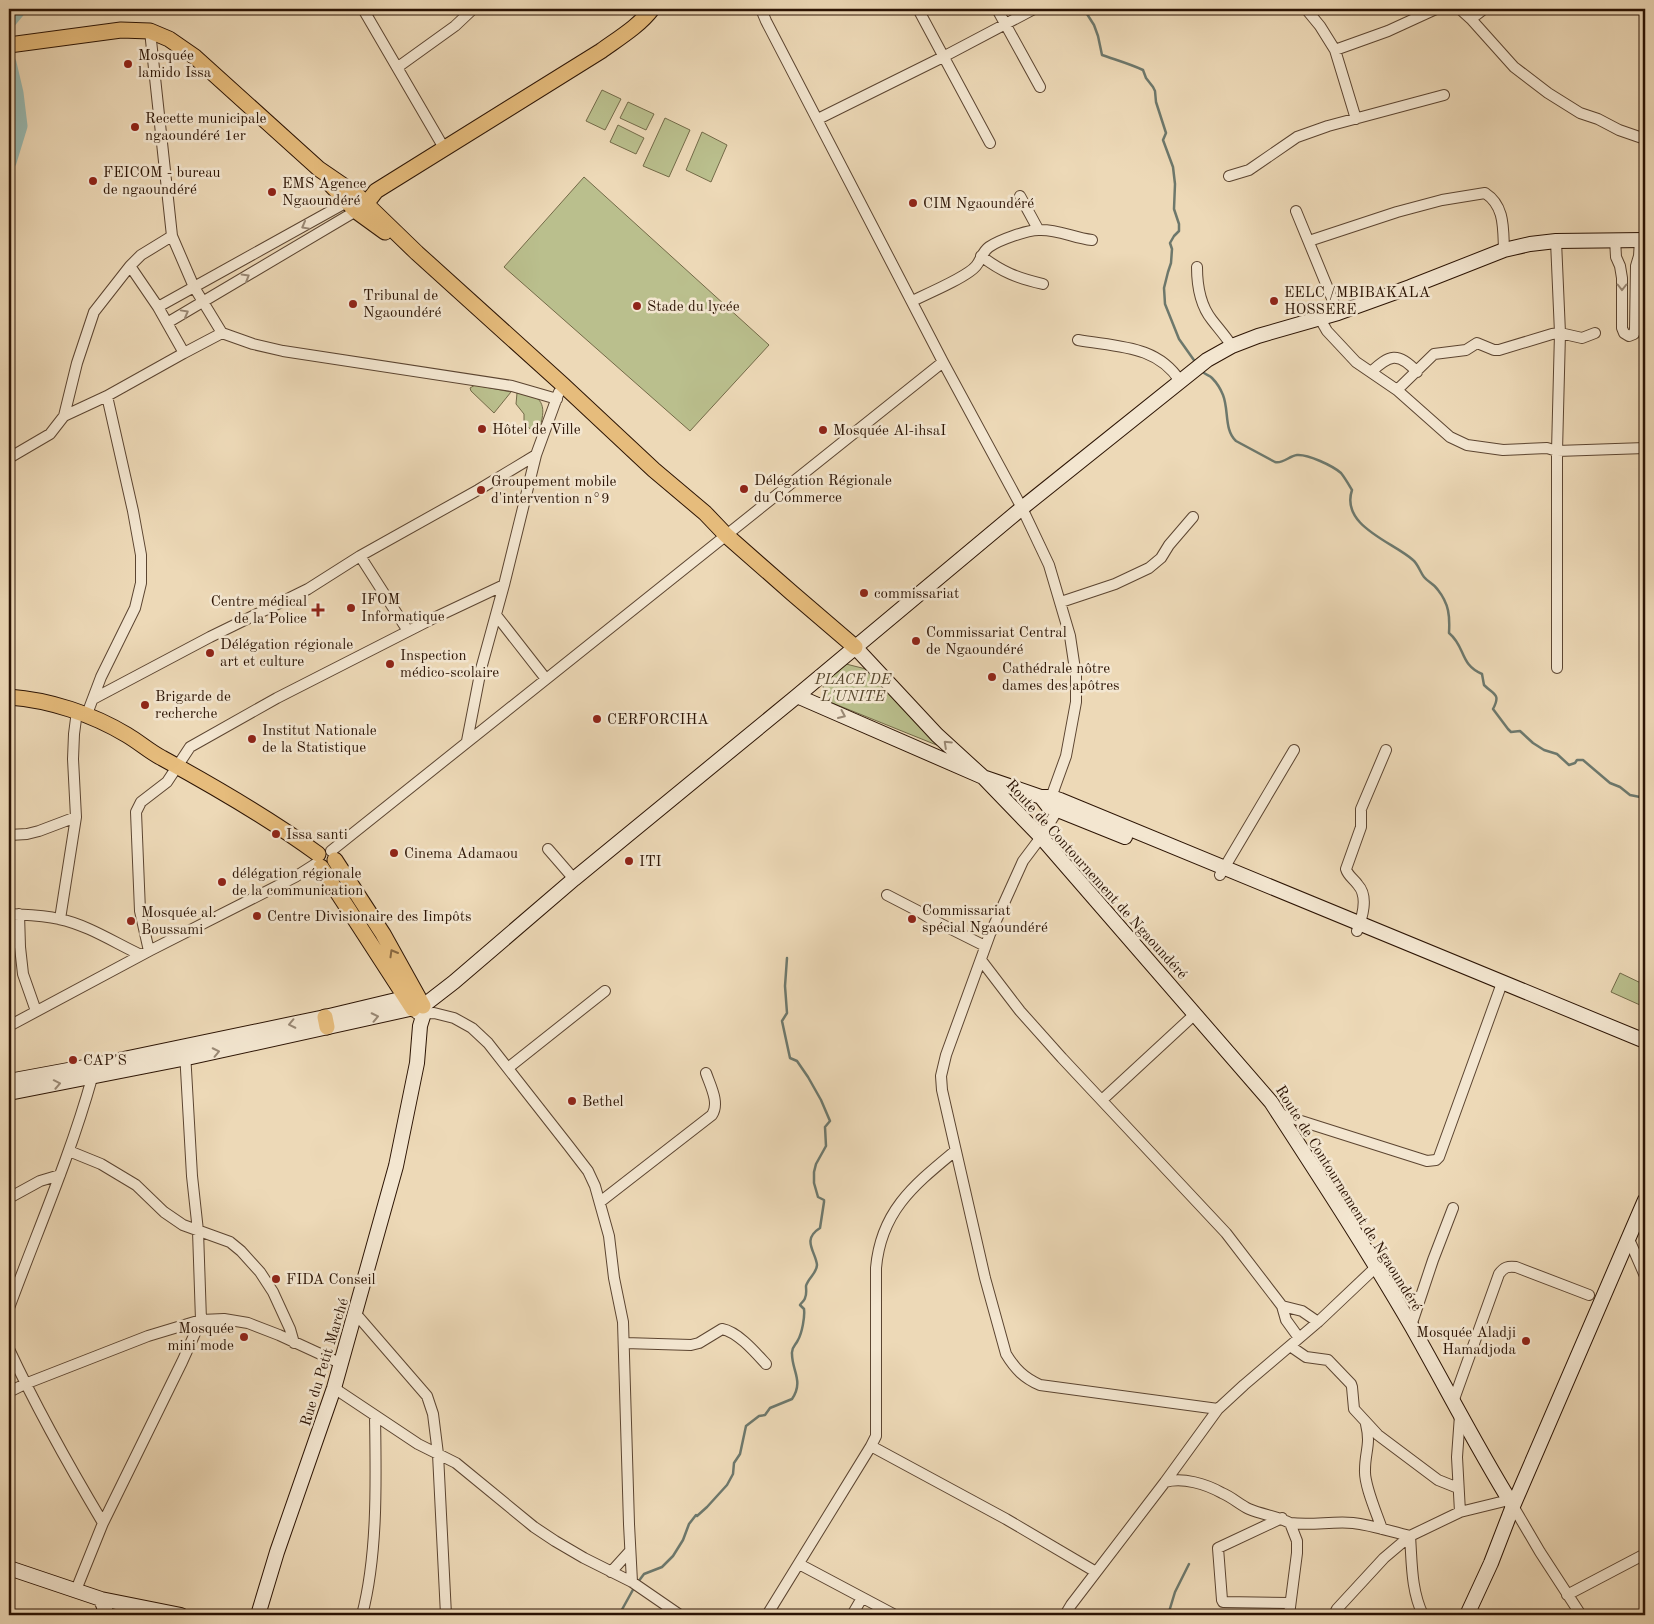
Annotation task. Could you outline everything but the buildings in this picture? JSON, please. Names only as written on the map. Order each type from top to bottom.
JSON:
[{"type":"main road","points":[[357,203],[601,51],[631,30],[652,9]]},
{"type":"main road","points":[[9,45],[121,30],[150,31],[169,39],[195,56],[318,170],[404,246],[417,253],[559,392],[705,513],[726,535],[855,647]]},
{"type":"main road","points":[[9,697],[26,698],[82,713],[127,735],[160,757],[287,832],[325,859],[383,934],[417,1009]]},
{"type":"main road","points":[[325,859],[369,942],[417,1009]]},
{"type":"main road","points":[[369,942],[383,934]]},
{"type":"street","points":[[364,9],[444,148]]},
{"type":"street","points":[[398,67],[455,26],[473,9]]},
{"type":"street","points":[[761,9],[943,362],[1022,508],[1049,565],[1070,636],[1076,676],[1076,702],[1066,756],[1049,803],[1041,837],[1023,861],[985,946],[946,1055],[941,1076],[942,1090],[984,1278],[1006,1354],[1018,1372],[1028,1380],[1040,1385],[1218,1409]]},
{"type":"street","points":[[918,9],[990,143]]},
{"type":"street","points":[[997,9],[1040,87]]},
{"type":"street","points":[[818,118],[1034,9]]},
{"type":"street","points":[[1306,9],[1320,26],[1334,50],[1356,119]]},
{"type":"street","points":[[1334,50],[1388,31],[1436,9]]},
{"type":"street","points":[[1460,9],[1514,67],[1548,93],[1580,113],[1598,119],[1619,130],[1645,138]]},
{"type":"street","points":[[1471,19],[1484,9]]},
{"type":"street","points":[[150,31],[172,236],[194,287],[222,333],[253,344],[283,351],[559,392],[536,454],[481,669],[467,742]]},
{"type":"street","points":[[1229,176],[1249,170],[1297,137],[1444,95]]},
{"type":"street","points":[[1309,241],[1397,212],[1442,200],[1485,193],[1499,208],[1504,250]]},
{"type":"street","points":[[1020,196],[1038,229]]},
{"type":"street","points":[[158,307],[357,203]]},
{"type":"street","points":[[167,323],[204,302],[357,203]]},
{"type":"street","points":[[1296,211],[1338,312]]},
{"type":"street","points":[[912,301],[959,278],[976,266],[980,256],[988,248],[1011,236],[1038,229],[1092,240]]},
{"type":"street","points":[[9,458],[50,434],[64,416],[77,363],[94,312],[141,255],[172,236]]},
{"type":"street","points":[[417,1009],[454,982],[574,879],[1022,508],[1207,360],[1232,346],[1258,336],[1338,312],[1410,287],[1504,250],[1530,244],[1556,245],[1615,239],[1642,240],[1636,266],[1635,329],[1634,334],[1629,336],[1624,334],[1622,328],[1622,278],[1616,257],[1615,239]]},
{"type":"street","points":[[1556,245],[1560,334],[1557,451],[1558,668]]},
{"type":"street","points":[[980,256],[1000,271],[1024,280],[1043,284]]},
{"type":"street","points":[[130,266],[158,307],[184,353]]},
{"type":"street","points":[[1620,266],[1636,266]]},
{"type":"street","points":[[1197,267],[1197,284],[1201,300],[1211,320],[1223,332],[1232,346]]},
{"type":"street","points":[[1319,318],[1336,342],[1356,362],[1397,390],[1450,437],[1468,445],[1504,450],[1547,448],[1557,451],[1645,448]]},
{"type":"street","points":[[64,416],[106,396],[222,333]]},
{"type":"street","points":[[1397,390],[1434,354],[1466,350],[1477,343],[1494,350],[1499,350],[1552,334],[1582,338],[1594,333]]},
{"type":"street","points":[[1078,340],[1146,352],[1164,361],[1173,369],[1180,381]]},
{"type":"street","points":[[1370,372],[1384,359],[1396,357],[1410,365],[1417,372]]},
{"type":"street","points":[[9,1026],[145,953],[295,877],[325,859],[467,742],[943,362]]},
{"type":"street","points":[[60,919],[76,817],[73,759],[74,734],[82,713],[93,699],[101,677],[135,608],[141,583],[142,555],[106,396]]},
{"type":"street","points":[[93,699],[210,637],[308,589],[360,556],[478,490],[536,454]]},
{"type":"street","points":[[1061,602],[1115,584],[1149,568],[1161,558],[1169,545],[1194,517]]},
{"type":"street","points":[[360,556],[408,631]]},
{"type":"street","points":[[145,953],[140,912],[136,812],[141,802],[167,782],[190,747],[277,698],[408,631],[504,585]]},
{"type":"street","points":[[496,615],[546,679]]},
{"type":"street","name":"Route de Contournement de Ngaoundéré","points":[[855,647],[938,735],[983,777],[1041,837],[1272,1102],[1411,1326],[1511,1503]]},
{"type":"street","points":[[797,696],[983,777],[1501,986],[1645,1041]]},
{"type":"street","points":[[1222,872],[1294,750]]},
{"type":"street","points":[[1358,928],[1364,911],[1361,889],[1346,869],[1361,827],[1361,810],[1386,750]]},
{"type":"street","points":[[9,835],[39,831],[76,817]]},
{"type":"street","points":[[548,849],[574,879]]},
{"type":"street","points":[[887,895],[985,946]]},
{"type":"street","points":[[36,1011],[23,974],[14,914],[60,919],[145,953]]},
{"type":"street","points":[[980,960],[1026,1018],[1226,1233],[1282,1306],[1286,1320],[1299,1338]]},
{"type":"street","points":[[1501,986],[1645,1049]]},
{"type":"street","points":[[1279,1114],[1427,1161],[1436,1160],[1439,1157],[1501,986]]},
{"type":"street","points":[[508,1068],[605,991]]},
{"type":"street","points":[[9,1093],[91,1072],[326,1022],[417,1009],[463,1022],[488,1044],[568,1144],[588,1172],[600,1202],[609,1236],[625,1343],[630,1551],[635,1585]]},
{"type":"street","name":"Rue du Petit Marché","points":[[258,1615],[277,1552],[342,1364],[396,1166],[417,1063],[417,1009]]},
{"type":"street","points":[[1102,1100],[1195,1014]]},
{"type":"street","points":[[76,1590],[103,1523],[202,1320],[198,1231],[192,1176],[185,1052]]},
{"type":"street","points":[[9,1081],[91,1072]]},
{"type":"street","points":[[9,1308],[80,1120],[91,1072]]},
{"type":"street","points":[[600,1202],[712,1115],[716,1110],[716,1104],[706,1073]]},
{"type":"street","points":[[69,1151],[101,1164],[122,1176],[145,1192],[164,1212],[183,1225],[230,1242],[241,1251],[260,1272],[276,1298],[294,1343]]},
{"type":"street","points":[[768,1615],[876,1436],[876,1268],[880,1241],[892,1214],[906,1195],[922,1178],[955,1151]]},
{"type":"street","points":[[9,1198],[14,1190],[60,1175]]},
{"type":"street","points":[[1467,1615],[1491,1563],[1511,1503],[1645,1200]]},
{"type":"street","points":[[1411,1326],[1453,1208]]},
{"type":"street","points":[[1628,1236],[1645,1276]]},
{"type":"street","points":[[1453,1402],[1499,1274],[1503,1269],[1508,1266],[1516,1267],[1588,1295]]},
{"type":"street","points":[[1065,1615],[1071,1604],[1165,1482],[1218,1409],[1318,1322],[1375,1268]]},
{"type":"street","points":[[1282,1306],[1302,1311],[1318,1322]]},
{"type":"street","points":[[356,1314],[427,1396],[433,1414],[438,1454],[446,1615]]},
{"type":"street","points":[[9,1392],[148,1336],[202,1320],[224,1319],[248,1323],[342,1364]]},
{"type":"street","points":[[625,1343],[691,1345],[699,1343],[722,1328],[728,1330],[751,1348],[766,1364]]},
{"type":"street","points":[[1290,1346],[1306,1357],[1328,1360],[1351,1384],[1354,1409],[1378,1435],[1438,1480],[1458,1488]]},
{"type":"street","points":[[9,1349],[64,1458],[103,1523]]},
{"type":"street","points":[[334,1388],[418,1444],[456,1463],[534,1527],[555,1541],[635,1585],[680,1615]]},
{"type":"street","points":[[1460,1415],[1457,1457],[1460,1512]]},
{"type":"street","points":[[362,1615],[371,1565],[375,1503],[376,1416]]},
{"type":"street","points":[[1366,1423],[1369,1443],[1365,1469],[1366,1478],[1382,1529]]},
{"type":"street","points":[[871,1446],[1096,1572]]},
{"type":"street","points":[[1165,1482],[1186,1480],[1222,1493],[1248,1509],[1305,1525],[1335,1522],[1355,1523],[1410,1536]]},
{"type":"street","points":[[1334,1615],[1337,1609],[1384,1558],[1410,1536],[1460,1512],[1511,1503]]},
{"type":"street","points":[[1511,1503],[1581,1615]]},
{"type":"street","points":[[1286,1520],[1296,1541],[1297,1553],[1290,1615]]},
{"type":"street","points":[[1286,1520],[1218,1548],[1223,1602],[1290,1603]]},
{"type":"street","points":[[1296,1541],[1305,1525]]},
{"type":"street","points":[[1410,1536],[1413,1587],[1423,1615]]},
{"type":"street","points":[[611,1572],[630,1551]]},
{"type":"street","points":[[1567,1595],[1645,1554]]},
{"type":"street","points":[[799,1564],[895,1615]]},
{"type":"street","points":[[9,1568],[101,1600],[181,1615]]},
{"type":"street","points":[[852,1615],[862,1598]]},
{"type":"street","points":[[101,1600],[106,1615]]},
{"type":"green space","points":[[602,90],[621,99],[605,130],[586,121]]},
{"type":"green space","points":[[628,102],[654,114],[646,130],[620,118]]},
{"type":"green space","points":[[665,118],[690,130],[669,177],[643,166]]},
{"type":"green space","points":[[618,125],[644,138],[636,154],[610,142]]},
{"type":"green space","points":[[702,132],[727,145],[711,182],[686,170]]},
{"type":"green space","name":"Stade du lycée","points":[[584,177],[769,345],[690,431],[504,267]]},
{"type":"green space","points":[[475,385],[511,392],[494,413],[471,391],[470,388]]},
{"type":"green space","points":[[517,393],[534,396],[541,402],[543,412],[537,434],[524,424],[524,414],[516,404]]},
{"type":"green space","name":"PLACE DE L'UNITE","points":[[846,664],[866,669],[939,746],[825,700],[823,685]]},
{"type":"green space","points":[[1620,973],[1645,985],[1645,995],[1640,1005],[1611,992]]},
{"type":"waterway","points":[[9,21],[19,9]]},
{"type":"waterway","points":[[1087,9],[1087,14],[1098,36],[1102,55],[1143,70],[1155,91],[1156,102],[1166,133],[1163,140],[1173,167],[1175,184],[1174,209],[1179,224],[1179,231],[1170,243],[1172,249],[1171,263],[1164,288],[1165,304],[1179,339],[1196,363]]},
{"type":"waterway","points":[[9,63],[16,93],[20,126],[9,162]]},
{"type":"waterway","points":[[1202,371],[1214,380],[1222,393],[1225,401],[1228,426],[1236,441],[1275,462],[1281,462],[1294,456],[1302,455],[1320,461],[1341,473],[1352,490],[1350,503],[1354,514],[1361,523],[1370,532],[1413,560],[1424,577],[1442,595],[1448,610],[1449,633],[1470,665],[1482,674],[1484,685],[1496,697],[1493,709],[1511,732],[1520,731],[1533,743],[1544,750],[1557,754],[1569,765],[1577,760],[1583,760],[1610,783],[1620,787],[1630,795],[1645,798]]},
{"type":"waterway","points":[[638,1582],[644,1574],[662,1567],[673,1556],[683,1540],[689,1524],[727,1485],[733,1474],[734,1463],[740,1454],[746,1426],[759,1416],[765,1415],[770,1408],[792,1399],[797,1387],[792,1352],[803,1325],[804,1309],[800,1305],[806,1296],[807,1283],[817,1268],[810,1242],[811,1237],[820,1228],[824,1202],[824,1200],[818,1197],[814,1183],[814,1172],[816,1164],[826,1146],[825,1127],[830,1121],[808,1077],[797,1061],[790,1058],[782,1021],[787,1013],[785,986],[787,958]]},
{"type":"waterway","points":[[1168,1615],[1175,1592],[1189,1564]]},
{"type":"waterway","points":[[619,1615],[635,1586]]},
{"type":"place","name":"Mosquée lamido Issa","points":[[128,64]]},
{"type":"place","name":"Recette municipale ngaoundéré 1er","points":[[135,127]]},
{"type":"place","name":"FEICOM - bureau de ngaoundéré","points":[[93,181]]},
{"type":"place","name":"EMS Agence Ngaoundéré","points":[[272,192]]},
{"type":"place","name":"CIM Ngaoundéré","points":[[913,203]]},
{"type":"place","name":"EELC /MBIBAKALA HOSSERE","points":[[1274,301]]},
{"type":"place","name":"Tribunal de Ngaoundéré","points":[[353,304]]},
{"type":"place","name":"Stade du lycée","points":[[637,306]]},
{"type":"place","name":"Hôtel de Ville","points":[[482,429]]},
{"type":"place","name":"Mosquée Al-ihsaI","points":[[823,430]]},
{"type":"place","name":"Délégation Régionale du Commerce","points":[[744,489]]},
{"type":"place","name":"Groupement mobile d'intervention n°9","points":[[481,490]]},
{"type":"place","name":"commissariat","points":[[864,593]]},
{"type":"place","name":"IFOM Informatique","points":[[351,608]]},
{"type":"place","name":"Centre médical de la Police","points":[[318,610]]},
{"type":"place","name":"Commissariat Central de Ngaoundéré","points":[[916,641]]},
{"type":"place","name":"Délégation régionale art et culture","points":[[210,653]]},
{"type":"place","name":"Inspection médico-scolaire","points":[[390,664]]},
{"type":"place","name":"Cathédrale nôtre dames des apôtres","points":[[992,677]]},
{"type":"place","name":"Brigarde de recherche","points":[[145,705]]},
{"type":"place","name":"CERFORCIHA","points":[[597,719]]},
{"type":"place","name":"Institut Nationale de la Statistique","points":[[252,739]]},
{"type":"place","name":"Issa santi","points":[[276,834]]},
{"type":"place","name":"Cinema Adamaou","points":[[394,853]]},
{"type":"place","name":"ITI","points":[[629,861]]},
{"type":"place","name":"délégation régionale de la communication","points":[[222,882]]},
{"type":"place","name":"Centre Divisionaire des Iimpôts","points":[[257,916]]},
{"type":"place","name":"Commissariat spécial Ngaoundéré","points":[[912,919]]},
{"type":"place","name":"Mosquée al. Boussami","points":[[131,921]]},
{"type":"place","name":"CAP'S","points":[[73,1060]]},
{"type":"place","name":"Bethel","points":[[572,1101]]},
{"type":"place","name":"FIDA Conseil","points":[[276,1279]]},
{"type":"place","name":"Mosquée mini mode","points":[[244,1337]]},
{"type":"place","name":"Mosquée Aladji Hamadjoda","points":[[1526,1341]]}]
